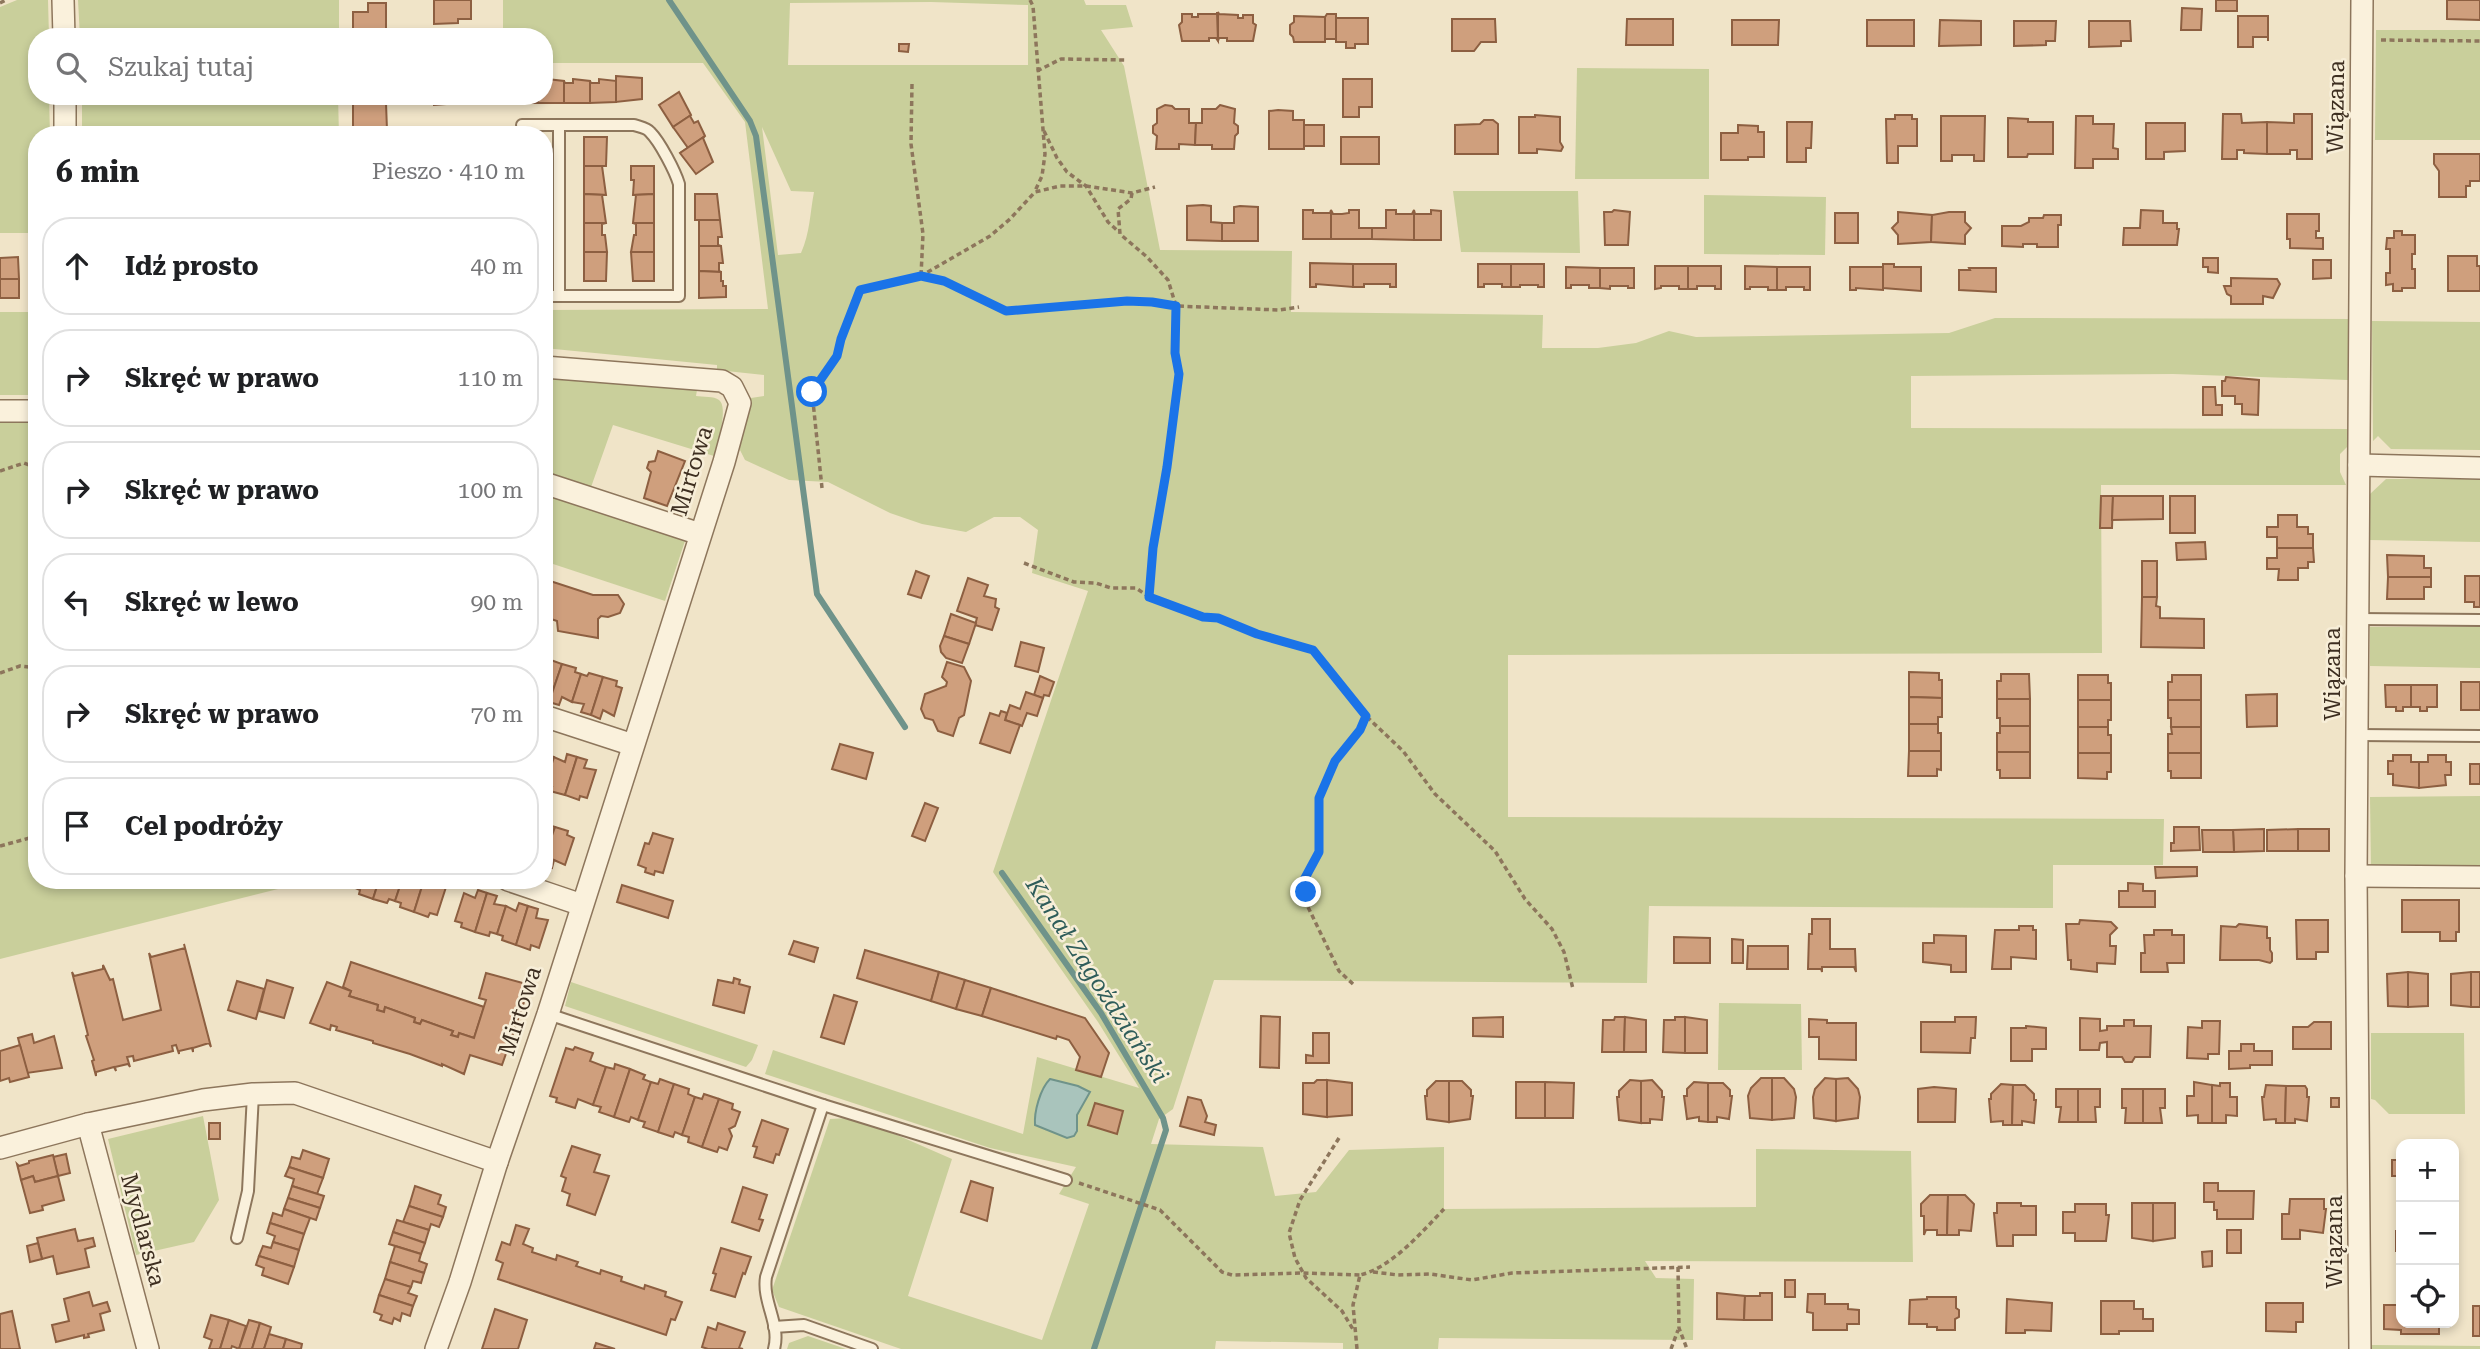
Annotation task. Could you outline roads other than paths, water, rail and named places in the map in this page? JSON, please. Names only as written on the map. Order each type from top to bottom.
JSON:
[{"type":"street","points":[[63,0],[64,28]]},
{"type":"street","name":"Wiązana","points":[[2360,1349],[2356,877],[2362,0]]},
{"type":"street","points":[[65,105],[65,126]]},
{"type":"street","name":"Mirtowa","points":[[497,1161],[548,1014],[740,403],[732,387],[722,381],[553,368]]},
{"type":"street","points":[[0,411],[28,411]]},
{"type":"street","points":[[2359,465],[2480,468]]},
{"type":"street","points":[[553,487],[700,534]]},
{"type":"street","points":[[553,719],[633,745]]},
{"type":"street","points":[[2356,877],[2480,877]]},
{"type":"street","points":[[535,889],[582,905]]},
{"type":"street","points":[[0,1147],[88,1124],[203,1100],[253,1094],[295,1093],[497,1161],[460,1282],[436,1349]]},
{"type":"street","name":"Mydlarska","points":[[88,1124],[148,1349]]},
{"type":"lane","points":[[522,125],[634,125],[650,131],[676,173],[679,184],[679,296],[553,295]]},
{"type":"lane","points":[[559,125],[559,295]]},
{"type":"lane","points":[[2358,619],[2480,620]]},
{"type":"lane","points":[[2358,735],[2480,736]]},
{"type":"lane","points":[[548,1014],[1066,1180]]},
{"type":"lane","points":[[237,1238],[248,1191],[253,1094]]},
{"type":"lane","points":[[774,1349],[776,1342],[766,1300],[766,1277],[823,1104]]},
{"type":"lane","points":[[774,1327],[804,1325],[872,1349]]},
{"type":"water","points":[[1050,1079],[1090,1092],[1077,1115],[1077,1131],[1074,1136],[1067,1138],[1035,1125],[1038,1101]]},
{"type":"waterway","name":"Kanał Zagoździański","points":[[669,0],[750,121],[756,136],[817,594],[905,727]]},
{"type":"waterway","name":"Kanał Zagoździański","points":[[1002,873],[1101,1013],[1163,1118],[1166,1130],[1094,1349]]}]
